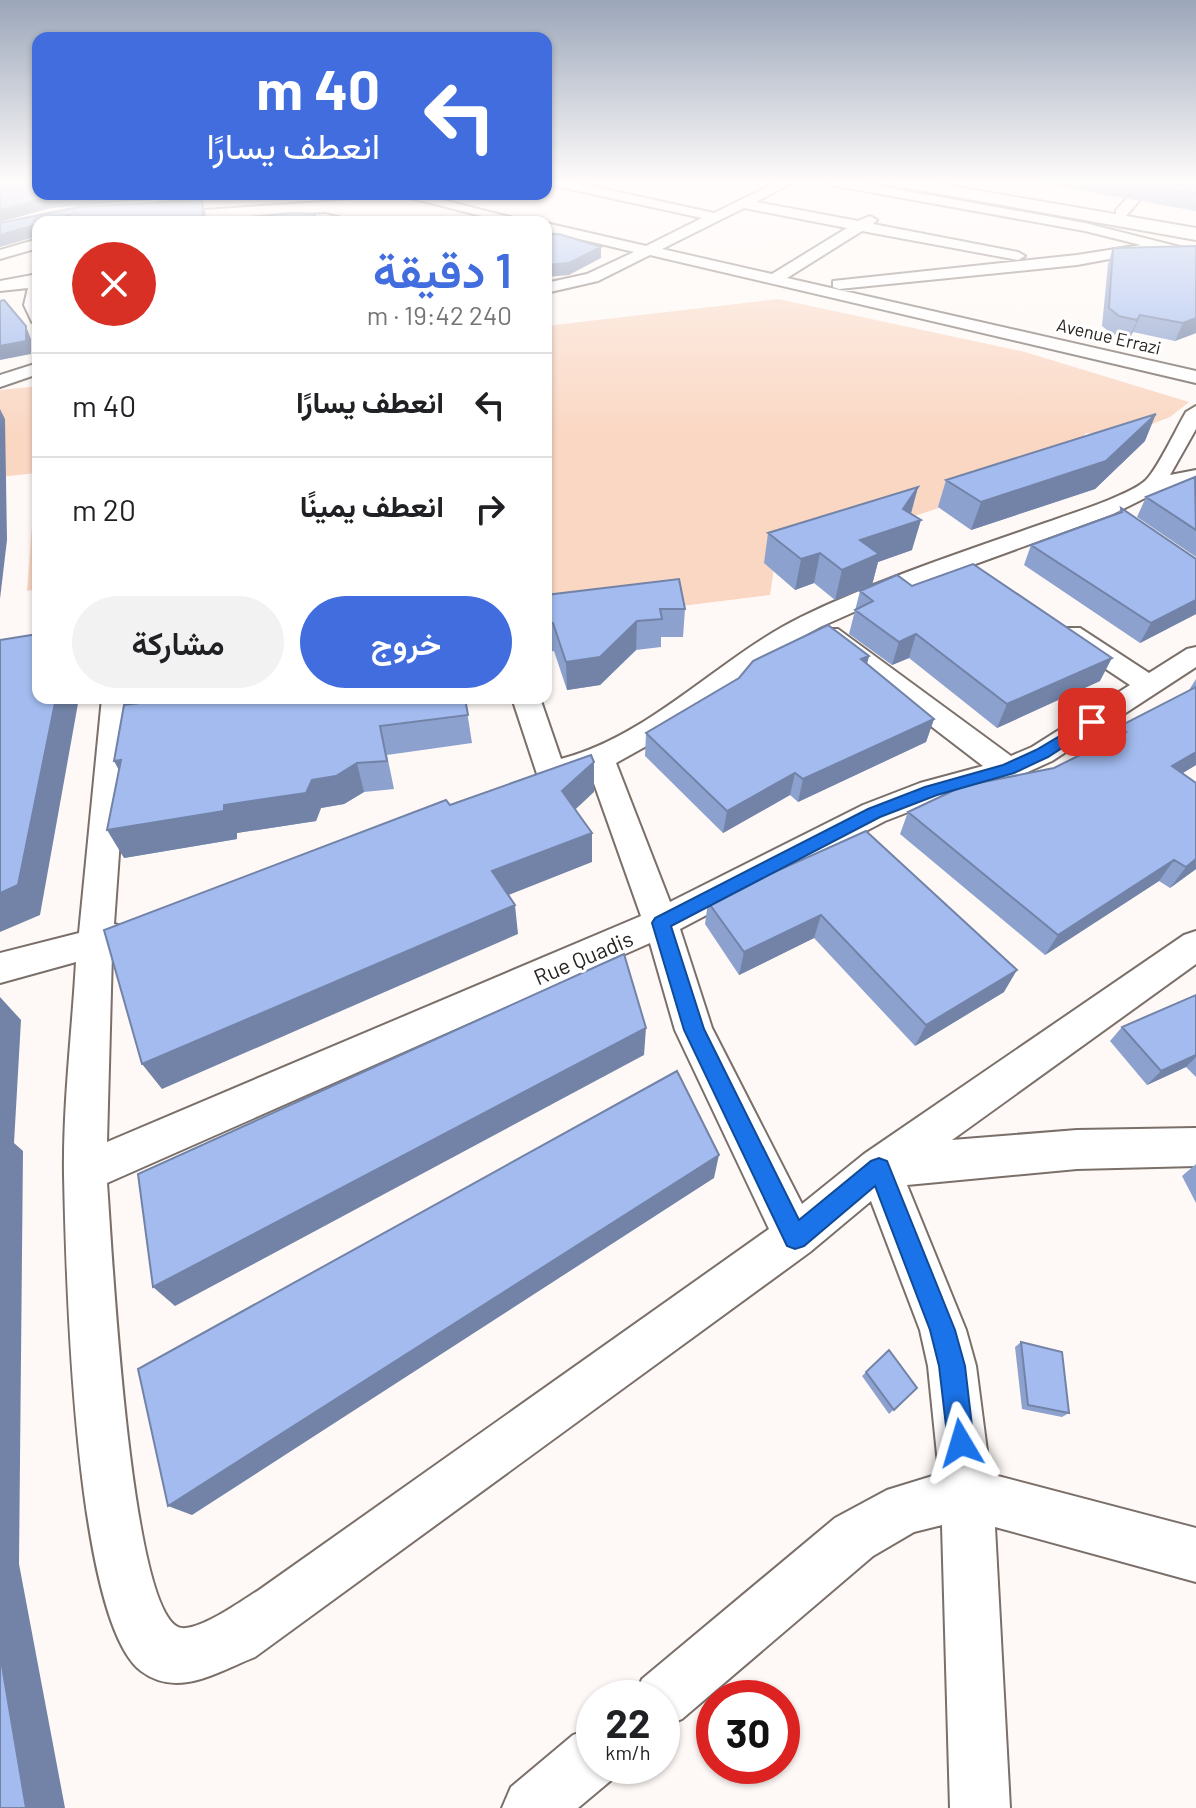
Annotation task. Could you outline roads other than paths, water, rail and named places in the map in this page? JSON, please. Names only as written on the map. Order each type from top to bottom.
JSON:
[{"type":"street","points":[[552,287],[582,282],[620,265]]},
{"type":"street","name":"Avenue Errazi","points":[[715,265],[1196,377]]},
{"type":"street","points":[[775,279],[797,265]]},
{"type":"street","points":[[811,287],[1021,265]]},
{"type":"street","points":[[0,286],[32,282]]},
{"type":"street","points":[[0,381],[32,370]]},
{"type":"street","points":[[527,704],[539,778],[600,759],[640,737],[773,642],[811,622],[1117,517],[1154,485],[1194,420]]},
{"type":"street","points":[[1154,485],[1196,476]]},
{"type":"street","points":[[811,622],[1008,769]]},
{"type":"street","points":[[1053,623],[1147,684]]},
{"type":"street","name":"Rue Quadis","points":[[85,1172],[661,923],[874,813],[931,791],[1008,769],[1042,754],[1196,655]]},
{"type":"street","points":[[124,714],[95,945],[85,1172],[102,1450],[127,1583],[143,1632],[162,1652],[186,1657],[235,1637],[278,1609],[795,1237],[879,1168],[1196,945]]},
{"type":"street","points":[[600,759],[661,923],[694,1030],[795,1237]]},
{"type":"street","points":[[0,968],[95,945],[140,929]]},
{"type":"street","points":[[879,1168],[1068,1150],[1134,1146],[1196,1147]]},
{"type":"street","points":[[879,1168],[943,1330],[952,1366],[967,1494],[980,1808]]},
{"type":"street","points":[[680,1684],[854,1537],[905,1508],[967,1494],[1196,1555]]},
{"type":"street","points":[[532,1808],[576,1771]]}]
